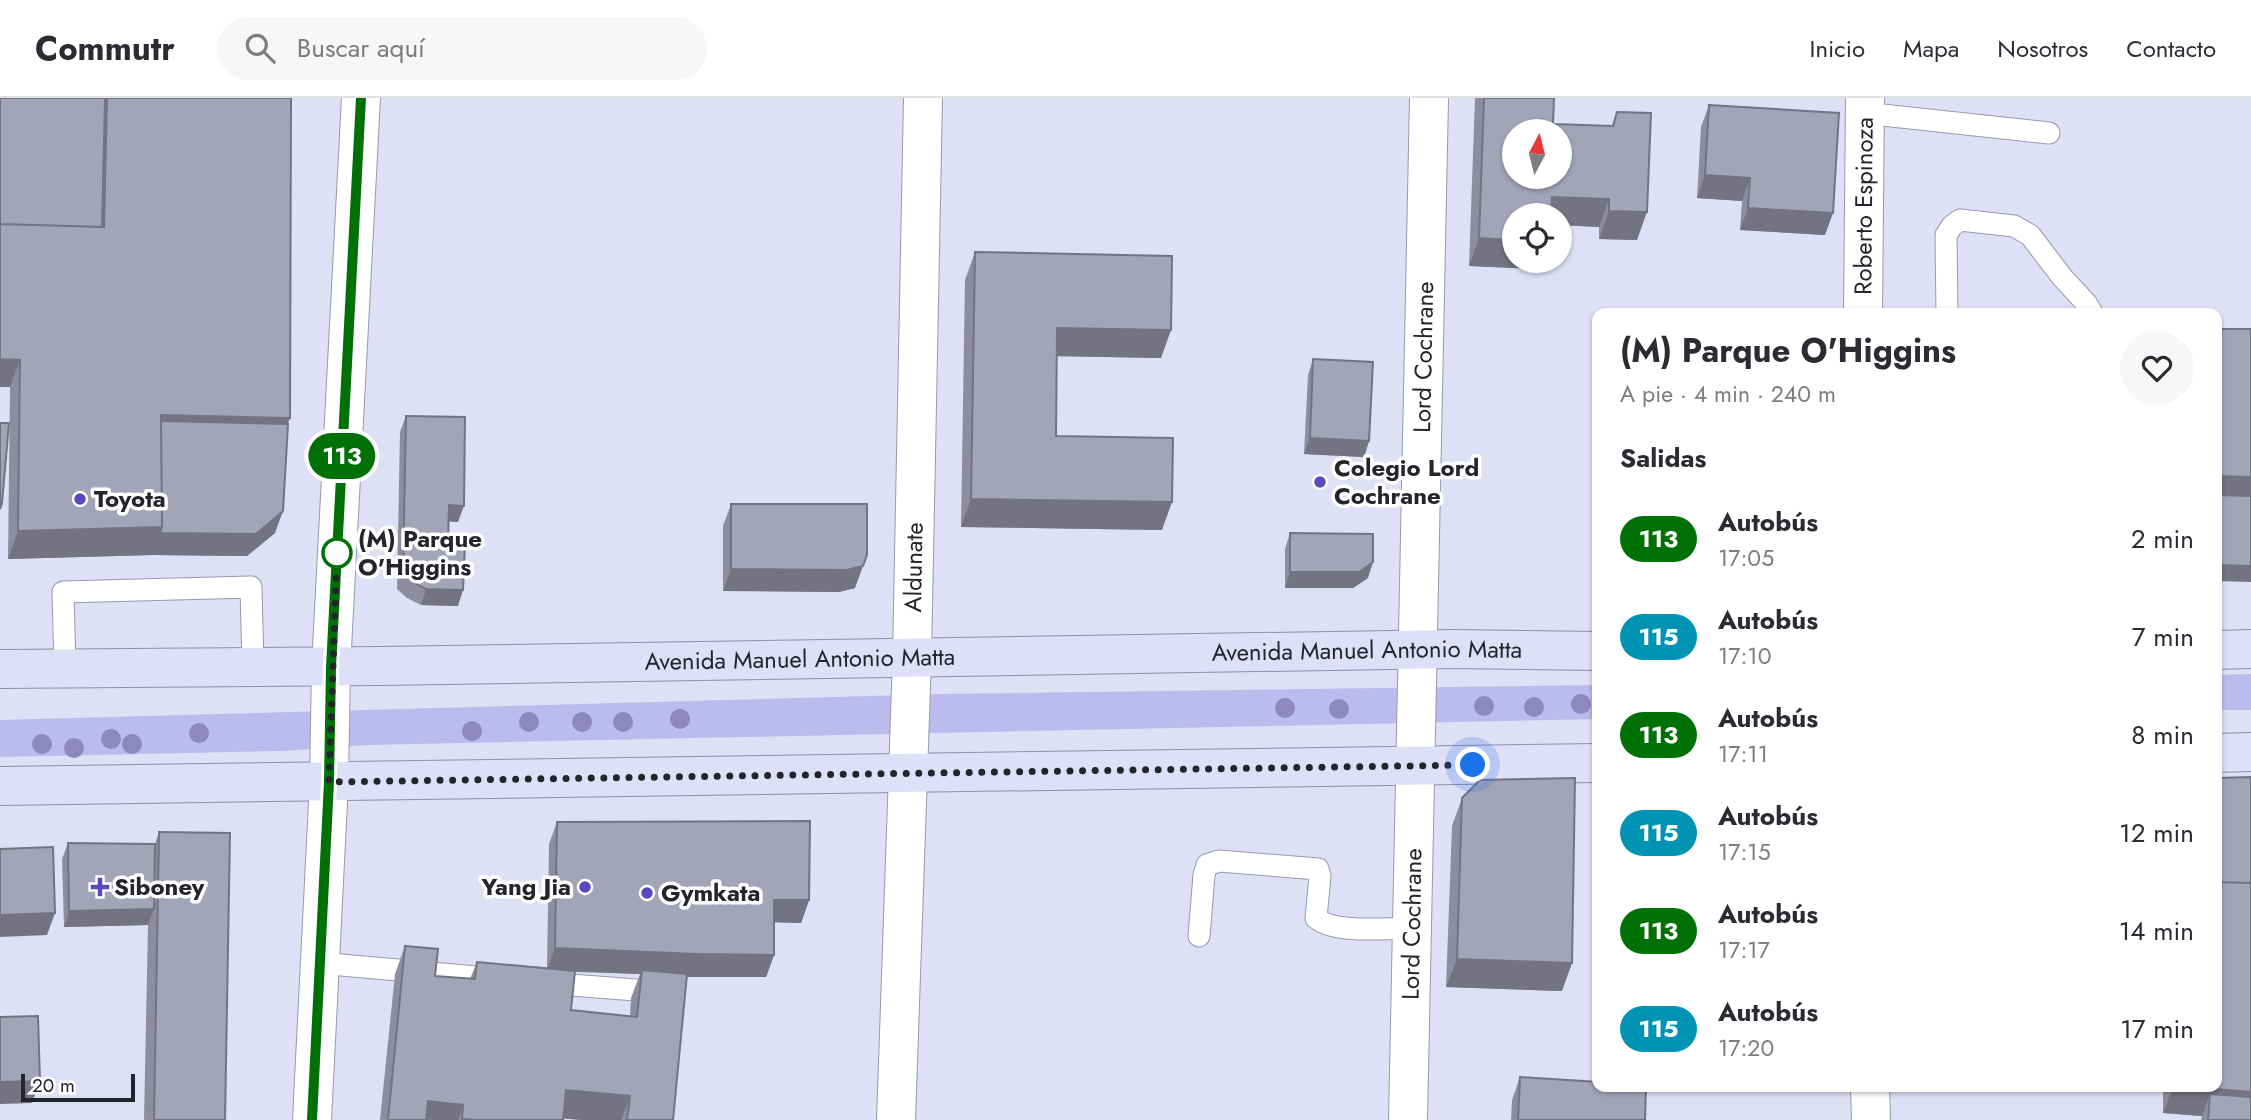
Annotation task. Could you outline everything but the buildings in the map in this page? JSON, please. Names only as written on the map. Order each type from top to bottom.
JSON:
[{"type":"main road","points":[[2222,650],[2251,649]]},
{"type":"main road","name":"Avenida Manuel Antonio Matta","points":[[0,669],[331,667],[1418,650],[1592,651]]},
{"type":"main road","points":[[2222,753],[2251,752]]},
{"type":"main road","points":[[0,786],[1592,763]]},
{"type":"street","points":[[312,1120],[329,782],[331,667],[361,98]]},
{"type":"street","name":"Aldunate","points":[[896,1120],[909,774],[923,98]]},
{"type":"street","name":"Lord Cochrane","points":[[1408,1120],[1429,98]]},
{"type":"street","name":"Roberto Espinoza","points":[[1863,308],[1864,105]]},
{"type":"street","points":[[1870,1092],[1871,1120]]},
{"type":"lane","points":[[1864,105],[2049,133]]},
{"type":"lane","points":[[1947,308],[1946,234],[1960,220],[2014,226],[2029,235],[2088,308]]},
{"type":"lane","points":[[2074,308],[2076,292]]},
{"type":"lane","points":[[65,668],[63,592],[251,587],[253,667]]},
{"type":"lane","points":[[1199,936],[1204,875],[1207,865],[1219,861],[1318,869],[1320,876],[1316,918],[1323,924],[1357,928],[1412,928]]},
{"type":"lane","points":[[319,963],[673,993]]},
{"type":"shaded area","points":[[2251,674],[2251,710],[2222,710],[2222,675]]},
{"type":"shaded area","points":[[1592,685],[1592,719],[367,745],[283,751],[0,757],[0,720],[941,694]]},
{"type":"bus line","name":"113","points":[[312,1120],[329,782],[331,667],[361,98]]},
{"type":"place","name":"Colegio Lord Cochrane","points":[[1320,482]]},
{"type":"place","name":"Toyota","points":[[80,499]]},
{"type":"place","name":"(M) Parque O'Higgins","points":[[337,553]]},
{"type":"place","name":"Siboney","points":[[100,887]]},
{"type":"place","name":"Yang Jia","points":[[585,887]]},
{"type":"place","name":"Gymkata","points":[[647,893]]},
{"type":"route","points":[[337,553],[329,782],[1473,765]]}]
